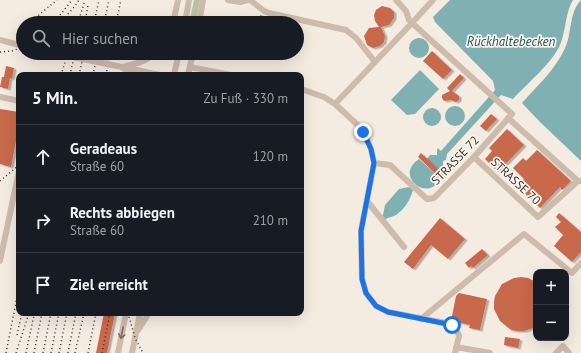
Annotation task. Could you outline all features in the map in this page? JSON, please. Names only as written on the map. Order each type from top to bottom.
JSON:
[{"type":"street","points":[[175,16],[178,0]]},
{"type":"street","points":[[186,16],[189,0]]},
{"type":"street","points":[[200,16],[203,0]]},
{"type":"street","points":[[228,0],[240,2],[249,0],[264,11],[283,16]]},
{"type":"street","points":[[396,0],[406,12],[412,23],[512,114],[508,118],[580,181]]},
{"type":"street","points":[[335,104],[433,0]]},
{"type":"street","points":[[304,21],[346,30],[356,38],[375,62]]},
{"type":"street","points":[[0,40],[16,44]]},
{"type":"street","points":[[88,60],[146,72]]},
{"type":"street","points":[[122,67],[146,60]]},
{"type":"street","points":[[177,60],[175,72],[190,68],[213,72]]},
{"type":"street","points":[[183,60],[190,68]]},
{"type":"street","points":[[122,67],[128,72]]},
{"type":"street","points":[[304,90],[324,97],[335,104],[360,127],[367,139],[374,163],[361,231],[362,279],[366,293],[372,302],[382,309],[395,314],[446,324],[456,328],[459,336],[455,350],[490,353]]},
{"type":"street","points":[[0,97],[16,100]]},
{"type":"street","name":"STRASSE 72","points":[[374,163],[390,165],[427,199],[434,198],[474,158],[508,118]]},
{"type":"street","name":"STRASSE 70","points":[[474,158],[538,217],[580,181]]},
{"type":"street","points":[[0,261],[16,185]]},
{"type":"street","points":[[367,201],[404,247]]},
{"type":"street","points":[[421,319],[524,234],[572,274],[581,263]]},
{"type":"street","points":[[118,353],[125,316]]},
{"type":"street","points":[[132,353],[139,316]]},
{"type":"street","points":[[136,332],[147,316]]},
{"type":"street","points":[[556,353],[563,346],[569,353]]},
{"type":"green space","points":[[194,0],[200,0],[197,16],[191,16]]},
{"type":"water","name":"Rückhaltebecken","points":[[450,0],[573,0],[568,11],[560,45],[551,59],[513,99],[501,95],[447,154],[446,160],[443,161],[443,167],[440,171],[427,159],[430,155],[437,155],[438,148],[441,151],[495,90],[493,81],[435,22],[433,17]]},
{"type":"water","name":"Rückhaltebecken","points":[[581,0],[581,161],[522,103],[546,76],[562,54],[568,40],[574,11]]},
{"type":"water","points":[[415,38],[423,38],[429,44],[429,52],[423,58],[415,58],[409,52],[409,44]]},
{"type":"water","points":[[420,70],[439,89],[415,114],[407,115],[391,100]]},
{"type":"water","points":[[451,106],[459,106],[465,112],[465,120],[459,126],[451,126],[445,120],[445,112]]},
{"type":"water","points":[[432,108],[438,111],[441,117],[438,123],[432,126],[426,123],[423,117],[426,111]]},
{"type":"water","points":[[419,159],[440,178],[435,185],[428,188],[422,188],[416,185],[411,179],[410,173],[412,166]]},
{"type":"water","points":[[409,187],[413,190],[405,207],[396,215],[384,220],[381,216],[383,215],[385,205],[399,189]]},
{"type":"building","points":[[382,6],[390,8],[394,12],[394,18],[389,25],[381,27],[385,36],[384,42],[380,46],[373,48],[367,45],[364,36],[369,28],[379,27],[375,21],[374,15],[376,10]]},
{"type":"building","points":[[432,51],[452,70],[443,79],[423,61]]},
{"type":"building","points":[[6,66],[14,68],[8,89],[0,87]]},
{"type":"building","points":[[460,74],[464,78],[452,91],[459,96],[459,100],[456,102],[451,100],[444,101],[442,95],[450,91],[447,88]]},
{"type":"building","points":[[0,109],[16,112],[16,141],[11,167],[0,164]]},
{"type":"building","points":[[491,114],[497,119],[486,131],[480,126]]},
{"type":"building","points":[[507,129],[524,145],[498,172],[485,159],[492,151],[489,148]]},
{"type":"building","points":[[537,150],[571,181],[562,190],[560,187],[540,208],[517,186],[524,179],[513,168],[523,158],[526,161]]},
{"type":"building","points":[[421,153],[444,175],[441,179],[418,157]]},
{"type":"building","points":[[559,213],[581,232],[581,252],[572,262],[554,246],[563,235],[555,227],[561,222],[556,217]]},
{"type":"building","points":[[440,218],[465,239],[448,259],[431,245],[413,269],[404,262]]},
{"type":"building","points":[[482,249],[488,255],[473,268],[471,266],[469,268],[465,263]]},
{"type":"building","points":[[521,277],[533,280],[533,328],[524,331],[511,330],[500,321],[494,309],[495,296],[502,284],[514,278]]},
{"type":"building","points":[[459,293],[487,299],[480,330],[469,328],[470,325],[451,321],[456,296]]},
{"type":"building","points":[[103,316],[114,316],[107,353],[96,353]]},
{"type":"building","points":[[505,337],[520,339],[518,348],[504,345]]},
{"type":"railway","points":[[38,16],[57,0]]},
{"type":"railway","points":[[59,16],[72,0]]},
{"type":"railway","points":[[66,16],[79,0]]},
{"type":"railway","points":[[80,16],[85,0]]},
{"type":"railway","points":[[96,16],[99,0]]},
{"type":"railway","points":[[106,16],[109,0]]},
{"type":"railway","points":[[118,16],[121,0]]},
{"type":"railway","points":[[86,16],[88,5]]},
{"type":"railway","points":[[0,52],[16,50]]},
{"type":"railway","points":[[62,72],[66,60]]},
{"type":"railway","points":[[71,72],[73,60]]},
{"type":"railway","points":[[80,72],[82,60]]},
{"type":"railway","points":[[94,72],[96,60]]},
{"type":"railway","points":[[107,72],[109,60]]},
{"type":"railway","points":[[0,181],[16,168]]},
{"type":"railway","points":[[6,353],[16,302]]},
{"type":"railway","points":[[17,335],[21,316]]},
{"type":"railway","points":[[16,353],[28,316]]},
{"type":"railway","points":[[26,353],[34,316]]},
{"type":"railway","points":[[34,353],[41,316]]},
{"type":"railway","points":[[43,353],[50,316]]},
{"type":"railway","points":[[51,353],[58,316]]},
{"type":"railway","points":[[59,353],[66,316]]},
{"type":"railway","points":[[68,353],[75,316]]},
{"type":"railway","points":[[75,353],[83,316]]},
{"type":"railway","points":[[88,353],[95,316]]},
{"type":"railway","points":[[102,353],[109,316]]},
{"type":"railway","points":[[129,316],[135,338],[143,353]]},
{"type":"route","points":[[363,132],[371,149],[374,163],[361,231],[363,287],[376,306],[388,312],[452,325]]}]
